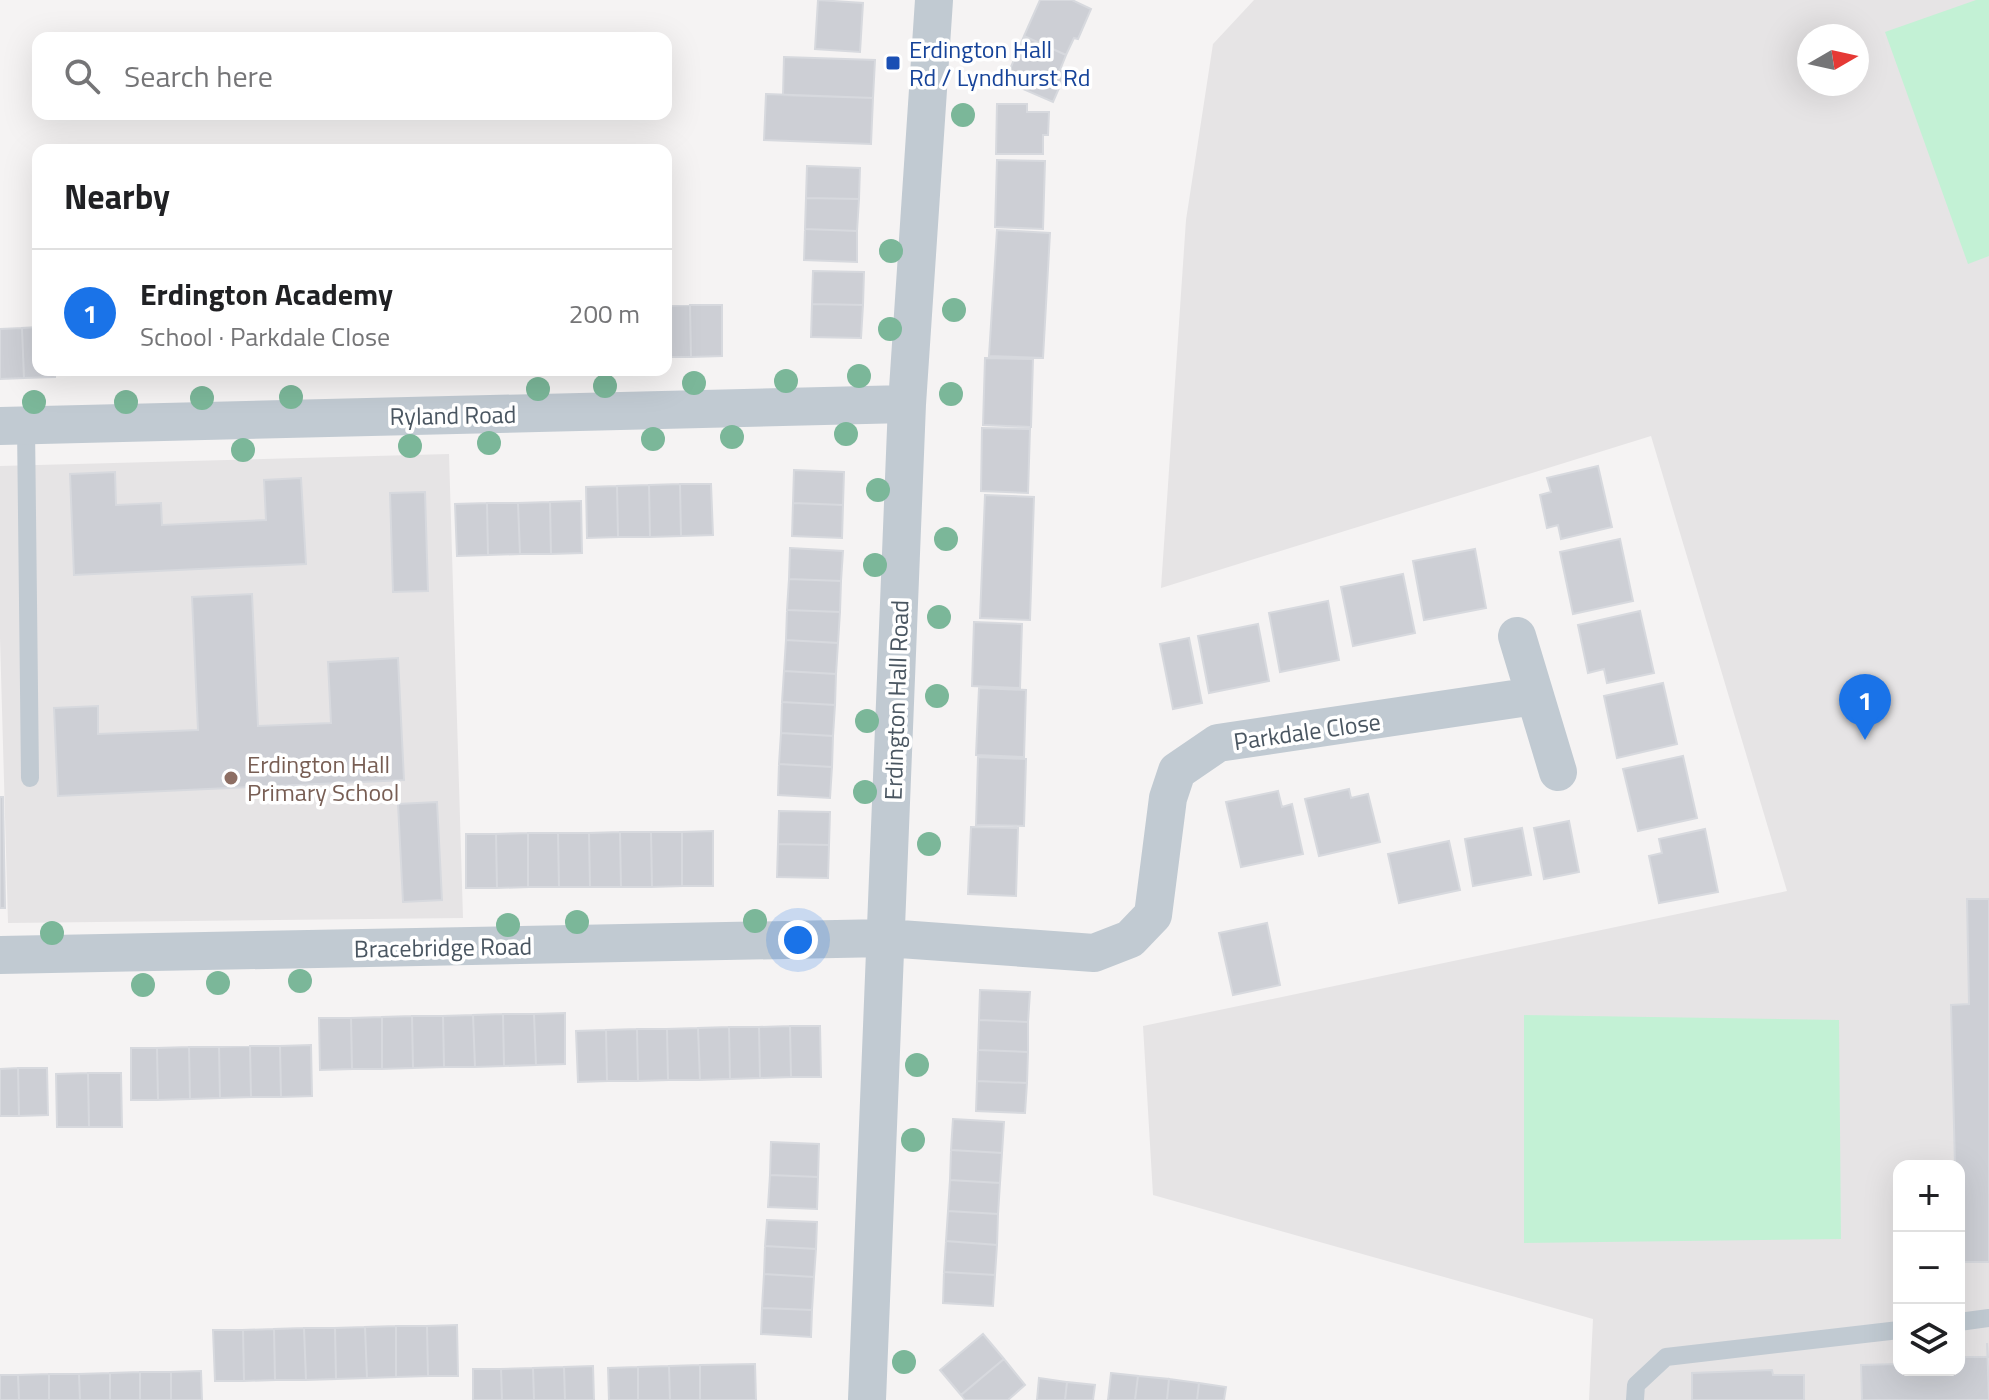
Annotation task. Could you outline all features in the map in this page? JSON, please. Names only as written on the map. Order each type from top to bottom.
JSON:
[{"type":"street","name":"Erdington Hall Road","points":[[867,1400],[907,404],[934,0]]},
{"type":"street","name":"Ryland Road","points":[[13,426],[907,404]]},
{"type":"street","points":[[1517,636],[1558,772]]},
{"type":"street","name":"Parkdale Close","points":[[886,938],[1094,953],[1130,939],[1153,915],[1168,798],[1177,771],[1218,743],[1534,696]]},
{"type":"street","name":"Bracebridge Road","points":[[0,955],[886,938]]},
{"type":"lane","points":[[13,426],[30,778]]},
{"type":"lane","points":[[1965,1321],[1989,1318]]},
{"type":"lane","points":[[1635,1400],[1636,1385],[1666,1357],[1893,1331]]},
{"type":"shaded area","points":[[1254,0],[1989,0],[1989,1400],[1589,1400],[1593,1319],[1153,1195],[1143,1026],[1787,891],[1651,436],[1161,588],[1186,220],[1213,44]]},
{"type":"shaded area","name":"Erdington Hall Primary School","points":[[449,454],[463,918],[8,923],[0,638],[0,466]]},
{"type":"green space","points":[[1976,0],[1989,0],[1989,256],[1968,264],[1885,32]]},
{"type":"green space","points":[[1524,1015],[1839,1020],[1841,1239],[1524,1243]]},
{"type":"building","points":[[818,0],[863,3],[860,52],[815,49]]},
{"type":"building","points":[[1040,0],[1072,0],[1091,9],[1078,39],[1074,38],[1066,55],[1024,36]]},
{"type":"building","points":[[1024,36],[1066,55],[1060,70],[1066,72],[1053,102],[1005,81]]},
{"type":"building","points":[[784,57],[875,60],[873,98],[783,95]]},
{"type":"building","points":[[766,94],[873,98],[871,144],[764,140]]},
{"type":"building","points":[[997,104],[1027,104],[1027,112],[1049,112],[1048,135],[1043,135],[1043,154],[996,154]]},
{"type":"building","points":[[997,160],[1045,161],[1043,229],[995,227]]},
{"type":"building","points":[[807,166],[860,168],[859,199],[806,198]]},
{"type":"building","points":[[806,198],[859,199],[857,231],[805,229]]},
{"type":"building","points":[[805,229],[857,231],[857,262],[804,260]]},
{"type":"building","points":[[997,230],[1050,233],[1043,358],[989,356]]},
{"type":"building","points":[[813,271],[864,272],[863,305],[812,304]]},
{"type":"building","points":[[812,304],[863,305],[861,338],[811,337]]},
{"type":"building","points":[[690,305],[722,305],[722,356],[691,357]]},
{"type":"building","points":[[690,305],[691,357],[672,357],[672,306]]},
{"type":"building","points":[[32,327],[32,376],[55,377],[24,378],[22,328]]},
{"type":"building","points":[[22,328],[24,378],[0,379],[0,329]]},
{"type":"building","points":[[985,358],[1033,359],[1031,427],[983,425]]},
{"type":"building","points":[[982,428],[1030,429],[1028,493],[981,491]]},
{"type":"building","points":[[1598,466],[1612,527],[1561,539],[1558,525],[1547,528],[1540,495],[1551,492],[1547,478]]},
{"type":"building","points":[[794,470],[844,472],[843,505],[793,503]]},
{"type":"building","points":[[115,472],[116,505],[161,503],[162,525],[266,520],[264,480],[301,478],[306,564],[74,575],[70,474]]},
{"type":"building","points":[[680,484],[711,484],[713,535],[681,536]]},
{"type":"building","points":[[680,484],[681,536],[650,537],[649,485]]},
{"type":"building","points":[[649,485],[650,537],[618,537],[617,486]]},
{"type":"building","points":[[617,486],[618,537],[587,538],[586,487]]},
{"type":"building","points":[[425,492],[428,591],[393,592],[390,493]]},
{"type":"building","points":[[985,495],[1034,497],[1030,620],[980,618]]},
{"type":"building","points":[[581,501],[582,553],[551,554],[550,502]]},
{"type":"building","points":[[550,502],[551,554],[520,554],[518,503]]},
{"type":"building","points":[[487,503],[488,555],[457,556],[455,504]]},
{"type":"building","points":[[487,503],[518,503],[520,554],[488,555]]},
{"type":"building","points":[[793,503],[843,505],[842,538],[792,536]]},
{"type":"building","points":[[1620,539],[1633,601],[1573,614],[1560,552]]},
{"type":"building","points":[[790,548],[843,551],[841,581],[789,579]]},
{"type":"building","points":[[1475,549],[1486,608],[1424,620],[1413,561]]},
{"type":"building","points":[[1403,574],[1415,633],[1353,646],[1341,587]]},
{"type":"building","points":[[789,579],[841,581],[840,612],[787,610]]},
{"type":"building","points":[[252,594],[258,726],[331,723],[328,662],[398,658],[404,780],[58,796],[54,708],[98,706],[98,734],[198,730],[192,597]]},
{"type":"building","points":[[1328,601],[1339,660],[1280,672],[1269,613]]},
{"type":"building","points":[[787,610],[840,612],[838,643],[786,640]]},
{"type":"building","points":[[1640,611],[1654,673],[1607,683],[1604,669],[1588,673],[1578,625]]},
{"type":"building","points":[[974,622],[1022,624],[1020,688],[972,686]]},
{"type":"building","points":[[1258,624],[1269,681],[1209,693],[1198,636]]},
{"type":"building","points":[[1189,638],[1202,703],[1173,709],[1160,644]]},
{"type":"building","points":[[786,640],[838,643],[836,674],[784,671]]},
{"type":"building","points":[[784,671],[836,674],[835,705],[782,702]]},
{"type":"building","points":[[1663,683],[1677,744],[1617,758],[1604,696]]},
{"type":"building","points":[[979,688],[1026,690],[1024,757],[976,755]]},
{"type":"building","points":[[782,702],[835,705],[833,736],[781,733]]},
{"type":"building","points":[[781,733],[833,736],[832,767],[779,764]]},
{"type":"building","points":[[1683,756],[1697,818],[1638,831],[1623,769]]},
{"type":"building","points":[[978,757],[1026,759],[1024,826],[976,825]]},
{"type":"building","points":[[779,764],[832,767],[830,798],[778,795]]},
{"type":"building","points":[[1349,789],[1351,798],[1368,794],[1380,842],[1319,856],[1305,799]]},
{"type":"building","points":[[1278,791],[1282,807],[1292,804],[1303,854],[1241,867],[1226,802]]},
{"type":"building","points":[[0,797],[3,797],[5,908],[0,908]]},
{"type":"building","points":[[437,802],[442,900],[403,902],[398,804]]},
{"type":"building","points":[[779,811],[830,812],[829,845],[778,844]]},
{"type":"building","points":[[1569,821],[1579,872],[1544,879],[1534,828]]},
{"type":"building","points":[[971,827],[1018,828],[1016,896],[968,894]]},
{"type":"building","points":[[1522,828],[1531,875],[1473,886],[1465,839]]},
{"type":"building","points":[[1705,829],[1718,892],[1659,903],[1649,856],[1662,853],[1659,839]]},
{"type":"building","points":[[713,831],[713,886],[682,886],[682,832]]},
{"type":"building","points":[[620,832],[651,832],[652,887],[621,887]]},
{"type":"building","points":[[620,832],[621,887],[590,887],[589,833]]},
{"type":"building","points":[[651,832],[682,832],[682,886],[652,887]]},
{"type":"building","points":[[528,833],[558,833],[559,887],[528,887]]},
{"type":"building","points":[[528,833],[528,887],[497,888],[496,834]]},
{"type":"building","points":[[558,833],[589,833],[590,887],[559,887]]},
{"type":"building","points":[[466,834],[496,834],[497,888],[466,888]]},
{"type":"building","points":[[1449,841],[1460,890],[1399,903],[1388,854]]},
{"type":"building","points":[[778,844],[829,845],[828,878],[777,877]]},
{"type":"building","points":[[1967,899],[1989,899],[1989,1262],[1965,1262],[1965,1160],[1955,1160],[1951,1005],[1969,1004]]},
{"type":"building","points":[[1267,923],[1280,985],[1233,995],[1219,933]]},
{"type":"building","points":[[980,990],[1030,992],[1028,1022],[979,1020]]},
{"type":"building","points":[[565,1013],[565,1064],[536,1065],[534,1014]]},
{"type":"building","points":[[503,1014],[504,1066],[475,1067],[473,1015]]},
{"type":"building","points":[[503,1014],[534,1014],[536,1065],[504,1066]]},
{"type":"building","points":[[473,1015],[475,1067],[444,1067],[443,1016]]},
{"type":"building","points":[[412,1016],[413,1068],[382,1069],[382,1017]]},
{"type":"building","points":[[412,1016],[443,1016],[444,1067],[413,1068]]},
{"type":"building","points":[[382,1017],[382,1069],[352,1069],[351,1018]]},
{"type":"building","points":[[319,1018],[351,1018],[352,1069],[320,1070]]},
{"type":"building","points":[[979,1020],[1028,1022],[1028,1052],[978,1050]]},
{"type":"building","points":[[790,1026],[791,1077],[760,1078],[759,1027]]},
{"type":"building","points":[[790,1026],[820,1026],[821,1077],[791,1077]]},
{"type":"building","points":[[729,1027],[730,1079],[700,1080],[698,1028]]},
{"type":"building","points":[[729,1027],[759,1027],[760,1078],[730,1079]]},
{"type":"building","points":[[698,1028],[700,1080],[668,1080],[667,1029]]},
{"type":"building","points":[[637,1029],[638,1081],[607,1081],[606,1030]]},
{"type":"building","points":[[637,1029],[667,1029],[668,1080],[638,1081]]},
{"type":"building","points":[[606,1030],[607,1081],[578,1082],[576,1031]]},
{"type":"building","points":[[311,1045],[312,1096],[281,1097],[280,1046]]},
{"type":"building","points":[[250,1046],[251,1097],[220,1098],[219,1047]]},
{"type":"building","points":[[250,1046],[280,1046],[281,1097],[251,1097]]},
{"type":"building","points":[[189,1047],[190,1099],[158,1100],[157,1048]]},
{"type":"building","points":[[189,1047],[219,1047],[220,1098],[190,1099]]},
{"type":"building","points":[[131,1048],[157,1048],[158,1100],[131,1100]]},
{"type":"building","points":[[978,1050],[1028,1052],[1027,1083],[977,1081]]},
{"type":"building","points":[[18,1068],[47,1068],[48,1115],[19,1116]]},
{"type":"building","points":[[18,1068],[19,1116],[0,1116],[0,1069]]},
{"type":"building","points":[[88,1073],[89,1127],[57,1127],[56,1074]]},
{"type":"building","points":[[88,1073],[121,1073],[122,1127],[89,1127]]},
{"type":"building","points":[[977,1081],[1027,1083],[1025,1113],[976,1111]]},
{"type":"building","points":[[953,1119],[1004,1122],[1002,1153],[951,1150]]},
{"type":"building","points":[[771,1142],[819,1144],[818,1177],[770,1175]]},
{"type":"building","points":[[951,1150],[1002,1153],[1000,1183],[950,1180]]},
{"type":"building","points":[[770,1175],[818,1177],[817,1209],[768,1207]]},
{"type":"building","points":[[950,1180],[1000,1183],[998,1214],[948,1211]]},
{"type":"building","points":[[948,1211],[998,1214],[997,1245],[946,1241]]},
{"type":"building","points":[[767,1220],[817,1222],[816,1249],[765,1246]]},
{"type":"building","points":[[946,1241],[997,1245],[995,1275],[944,1272]]},
{"type":"building","points":[[765,1246],[816,1249],[814,1277],[764,1274]]},
{"type":"building","points":[[944,1272],[995,1275],[993,1306],[943,1303]]},
{"type":"building","points":[[764,1274],[814,1277],[812,1310],[762,1308]]},
{"type":"building","points":[[762,1308],[812,1310],[811,1337],[761,1334]]},
{"type":"building","points":[[457,1325],[458,1376],[428,1376],[427,1326]]},
{"type":"building","points":[[396,1326],[396,1377],[367,1378],[365,1327]]},
{"type":"building","points":[[396,1326],[427,1326],[428,1376],[396,1377]]},
{"type":"building","points":[[365,1327],[367,1378],[336,1379],[335,1328]]},
{"type":"building","points":[[304,1328],[306,1380],[275,1380],[274,1329]]},
{"type":"building","points":[[304,1328],[335,1328],[336,1379],[306,1380]]},
{"type":"building","points":[[274,1329],[275,1380],[244,1381],[243,1330]]},
{"type":"building","points":[[213,1330],[243,1330],[244,1381],[215,1381]]},
{"type":"building","points":[[983,1334],[1004,1359],[961,1395],[940,1370]]},
{"type":"building","points":[[1965,1357],[1987,1357],[1989,1400],[1862,1400],[1861,1365],[1893,1364],[1893,1376],[1965,1376]]},
{"type":"building","points":[[1004,1359],[1025,1385],[1008,1400],[965,1400],[961,1395]]},
{"type":"building","points":[[755,1364],[756,1400],[700,1400],[700,1365]]},
{"type":"building","points":[[700,1365],[700,1400],[670,1400],[669,1366]]},
{"type":"building","points":[[593,1366],[594,1400],[565,1400],[564,1367]]},
{"type":"building","points":[[669,1366],[670,1400],[638,1400],[638,1367]]},
{"type":"building","points":[[564,1367],[565,1400],[534,1400],[533,1368]]},
{"type":"building","points":[[638,1367],[638,1400],[609,1400],[608,1368]]},
{"type":"building","points":[[533,1368],[534,1400],[502,1400],[501,1369]]},
{"type":"building","points":[[473,1369],[501,1369],[502,1400],[473,1400]]},
{"type":"building","points":[[1772,1370],[1773,1375],[1804,1375],[1804,1400],[1692,1400],[1692,1373]]},
{"type":"building","points":[[201,1371],[202,1400],[171,1400],[171,1372]]},
{"type":"building","points":[[140,1372],[140,1400],[110,1400],[110,1373]]},
{"type":"building","points":[[140,1372],[171,1372],[171,1400],[140,1400]]},
{"type":"building","points":[[110,1373],[110,1400],[80,1400],[79,1374]]},
{"type":"building","points":[[1111,1373],[1138,1376],[1135,1400],[1108,1400]]},
{"type":"building","points":[[49,1374],[49,1400],[19,1400],[18,1375]]},
{"type":"building","points":[[49,1374],[79,1374],[80,1400],[49,1400]]},
{"type":"building","points":[[0,1375],[18,1375],[19,1400],[0,1400]]},
{"type":"building","points":[[1138,1376],[1169,1379],[1167,1400],[1135,1400]]},
{"type":"building","points":[[1039,1378],[1067,1382],[1065,1400],[1037,1400]]},
{"type":"building","points":[[1169,1379],[1199,1383],[1197,1400],[1167,1400]]},
{"type":"building","points":[[1067,1382],[1095,1385],[1093,1400],[1065,1400]]},
{"type":"building","points":[[1199,1383],[1226,1387],[1224,1400],[1197,1400]]},
{"type":"place","name":"Erdington Hall Rd / Lyndhurst Rd","points":[[893,63]]},
{"type":"place","name":"Erdington Academy","points":[[1865,740]]},
{"type":"place","name":"Erdington Hall Primary School","points":[[231,778]]}]
